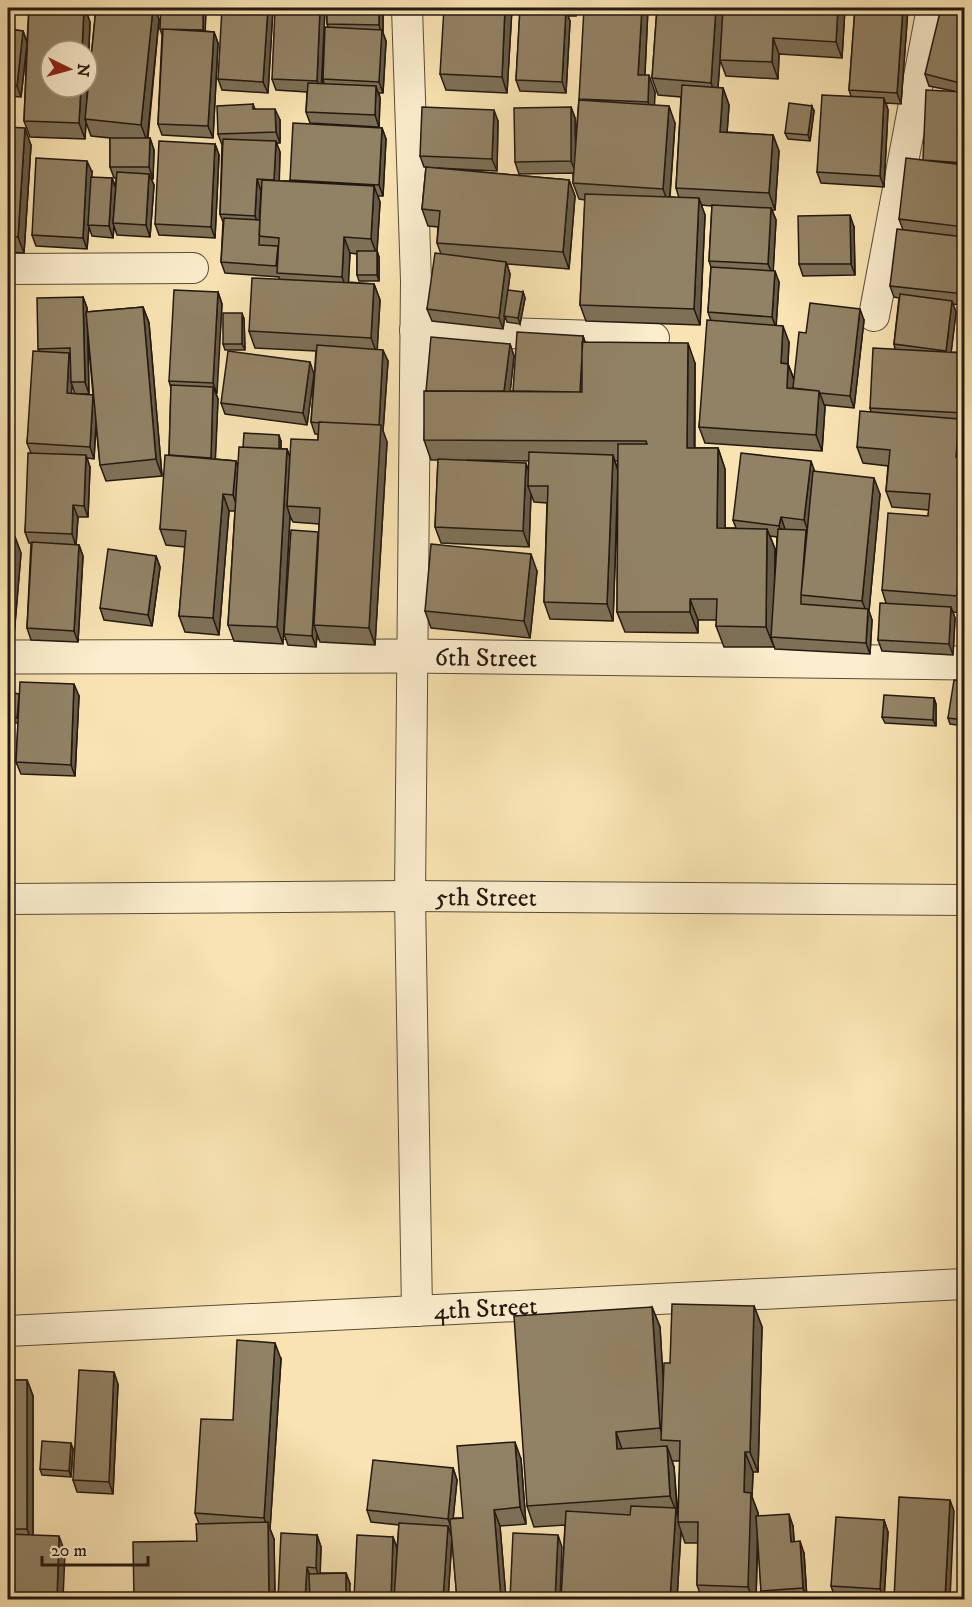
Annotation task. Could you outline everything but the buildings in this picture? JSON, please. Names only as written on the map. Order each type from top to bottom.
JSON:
[{"type":"street","points":[[407,8],[415,330],[410,896],[417,1311]]},
{"type":"street","points":[[874,316],[932,8]]},
{"type":"street","points":[[8,269],[193,268]]},
{"type":"street","points":[[415,330],[654,338]]},
{"type":"street","name":"6th Street","points":[[8,657],[411,656],[964,663]]},
{"type":"street","name":"5th Street","points":[[8,899],[410,896],[964,900]]},
{"type":"street","name":"4th Street","points":[[8,1331],[964,1284]]}]
